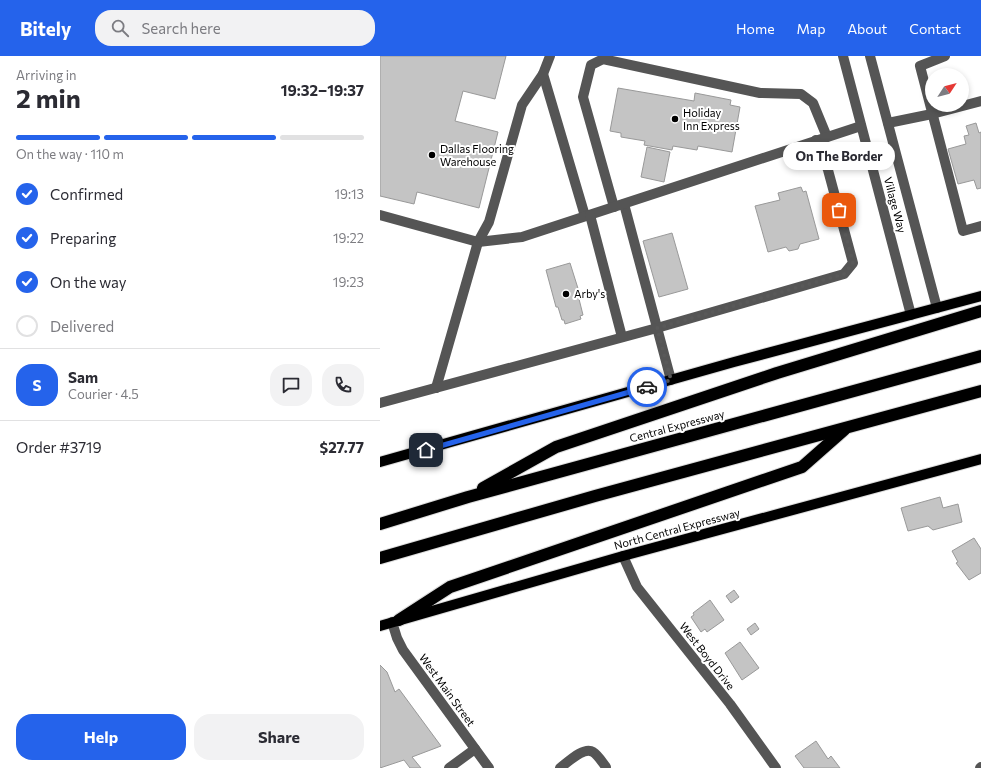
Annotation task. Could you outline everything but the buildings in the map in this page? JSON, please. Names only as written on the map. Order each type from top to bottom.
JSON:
[{"type":"highway","points":[[468,497],[556,447],[777,373],[981,311]]},
{"type":"highway","name":"Central Expressway","points":[[380,524],[468,497],[981,356]]},
{"type":"highway","points":[[380,558],[588,498],[981,391]]},
{"type":"highway","points":[[396,621],[450,587],[802,467],[847,428]]},
{"type":"main road","points":[[380,462],[671,380],[981,296]]},
{"type":"main road","name":"North Central Expressway","points":[[380,626],[623,556],[981,459]]},
{"type":"street","points":[[436,388],[478,242],[489,222],[522,105],[543,74],[550,56]]},
{"type":"street","name":"Village Way","points":[[843,56],[911,314]]},
{"type":"street","name":"Village Way","points":[[870,56],[937,308]]},
{"type":"street","points":[[945,56],[920,66],[963,231],[981,226]]},
{"type":"street","points":[[671,380],[657,328],[619,205],[583,97],[591,65],[603,59],[760,93],[801,94],[813,103],[827,137]]},
{"type":"street","points":[[543,74],[587,216],[622,337]]},
{"type":"street","points":[[888,122],[932,114],[981,101]]},
{"type":"street","points":[[380,215],[478,242],[522,237],[861,126]]},
{"type":"street","points":[[380,403],[657,328],[844,274],[853,263],[828,170],[816,140]]},
{"type":"street","name":"West Boyd Drive","points":[[623,556],[637,588],[730,704],[776,768]]},
{"type":"street","name":"West Main Street","points":[[396,621],[396,638],[403,650],[489,768]]},
{"type":"street","points":[[449,768],[475,749]]},
{"type":"street","points":[[560,768],[583,752],[589,750],[595,752],[606,766]]},
{"type":"way so far","points":[[647,387],[671,380],[657,328],[844,274],[853,263],[839,210]]},
{"type":"place","name":"Holiday Inn Express","points":[[675,119]]},
{"type":"place","name":"Dallas Flooring Warehouse","points":[[432,155]]},
{"type":"place","name":"On The Border","points":[[839,210]]},
{"type":"place","name":"Arby's","points":[[566,294]]},
{"type":"route","points":[[426,450],[647,387]]}]
